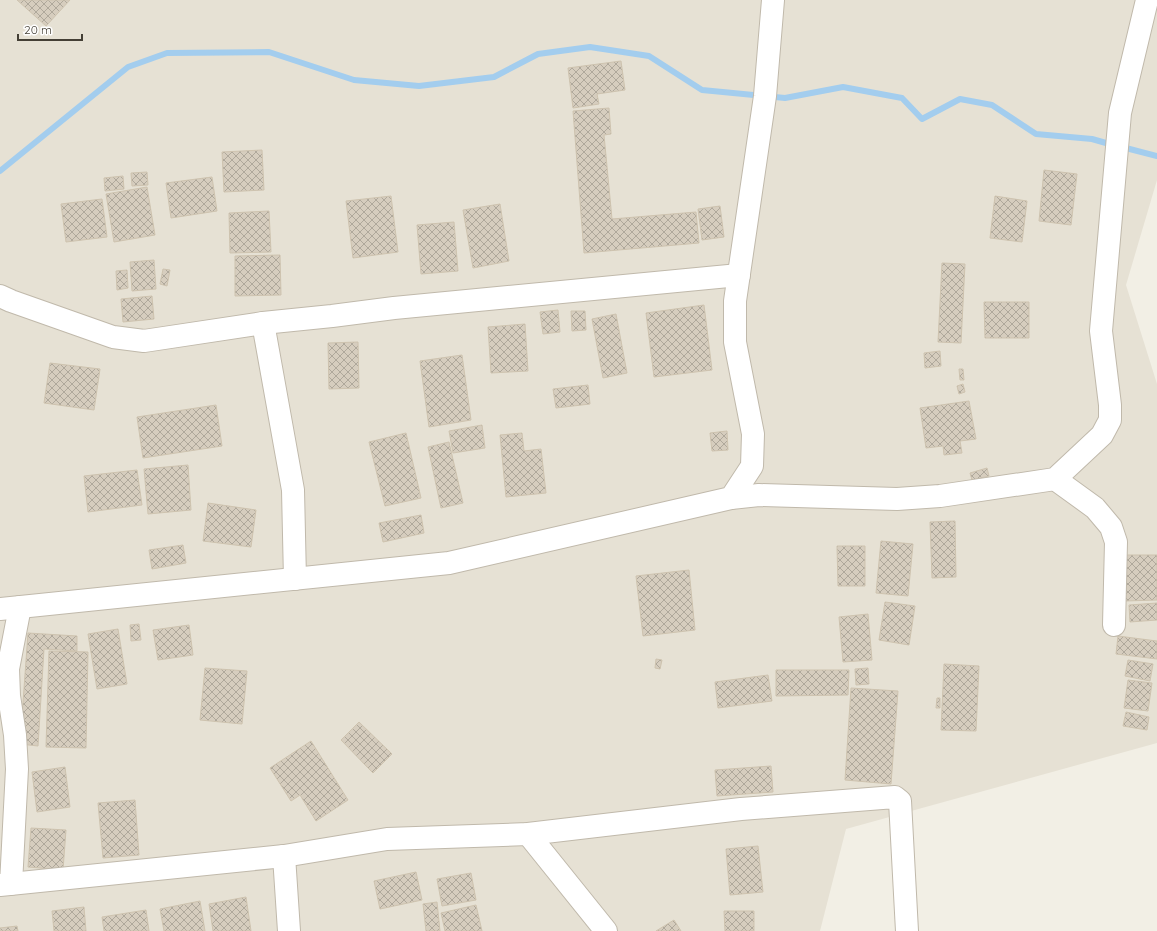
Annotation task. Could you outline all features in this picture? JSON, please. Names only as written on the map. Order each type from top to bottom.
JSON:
[{"type":"street","points":[[731,498],[752,466],[753,434],[735,342],[735,301],[765,96],[773,0]]},
{"type":"street","points":[[907,931],[900,801],[895,797],[742,808],[528,834],[387,839],[284,856],[6,884],[17,769],[15,736],[9,696],[8,669],[10,608],[449,563],[731,498],[760,496],[897,498],[940,496],[1055,479],[1102,435],[1110,420],[1110,405],[1102,331],[1120,114],[1147,0]]},
{"type":"street","points":[[0,296],[11,302],[112,337],[144,341],[263,322],[332,316],[402,307],[739,275]]},
{"type":"street","points":[[263,322],[293,490],[294,579]]},
{"type":"street","points":[[1055,479],[1094,508],[1111,527],[1116,542],[1114,625]]},
{"type":"street","points":[[528,834],[606,931]]},
{"type":"street","points":[[284,856],[289,931]]},
{"type":"shaded area","points":[[0,0],[1157,0],[1157,180],[1126,285],[1157,384],[1157,743],[846,829],[820,931],[0,931]]},
{"type":"building","points":[[17,0],[70,0],[46,26]]},
{"type":"building","points":[[621,61],[625,90],[597,94],[599,104],[573,108],[568,68]]},
{"type":"building","points":[[609,108],[611,134],[604,135],[612,219],[696,212],[699,243],[584,253],[573,111]]},
{"type":"building","points":[[262,150],[264,190],[224,192],[222,152]]},
{"type":"building","points":[[1044,170],[1077,174],[1071,225],[1039,221]]},
{"type":"building","points":[[147,172],[148,185],[132,186],[131,173]]},
{"type":"building","points":[[123,176],[124,189],[105,191],[104,178]]},
{"type":"building","points":[[212,177],[217,211],[171,218],[166,183]]},
{"type":"building","points":[[147,187],[155,235],[114,242],[106,194]]},
{"type":"building","points":[[391,196],[398,252],[353,258],[346,201]]},
{"type":"building","points":[[995,196],[1027,201],[1022,242],[990,238]]},
{"type":"building","points":[[102,199],[107,237],[66,242],[61,204]]},
{"type":"building","points":[[500,204],[509,261],[473,268],[463,210]]},
{"type":"building","points":[[720,206],[724,237],[702,240],[698,209]]},
{"type":"building","points":[[269,211],[271,252],[230,253],[229,213]]},
{"type":"building","points":[[454,222],[458,271],[421,274],[417,225]]},
{"type":"building","points":[[280,255],[281,295],[235,296],[235,256]]},
{"type":"building","points":[[154,260],[156,289],[132,291],[130,262]]},
{"type":"building","points":[[942,263],[965,264],[961,343],[938,342]]},
{"type":"building","points":[[163,269],[170,270],[167,286],[160,284]]},
{"type":"building","points":[[127,270],[128,288],[117,290],[116,271]]},
{"type":"building","points":[[152,296],[154,319],[123,322],[121,299]]},
{"type":"building","points":[[984,302],[1029,302],[1029,338],[985,338]]},
{"type":"building","points":[[704,305],[712,370],[654,377],[646,313]]},
{"type":"building","points":[[558,310],[560,332],[543,334],[540,312]]},
{"type":"building","points":[[571,311],[585,311],[586,330],[572,331]]},
{"type":"building","points":[[616,314],[627,373],[603,378],[592,319]]},
{"type":"building","points":[[525,324],[528,371],[491,373],[488,327]]},
{"type":"building","points":[[358,342],[359,388],[329,389],[328,343]]},
{"type":"building","points":[[940,351],[941,366],[925,368],[924,353]]},
{"type":"building","points":[[462,355],[471,420],[429,427],[420,361]]},
{"type":"building","points":[[50,363],[100,369],[94,410],[44,403]]},
{"type":"building","points":[[959,369],[963,369],[964,380],[960,380]]},
{"type":"building","points":[[963,384],[965,392],[959,394],[957,386]]},
{"type":"building","points":[[588,385],[590,404],[556,408],[553,389]]},
{"type":"building","points":[[969,401],[976,439],[960,441],[962,453],[944,455],[943,446],[926,448],[920,408]]},
{"type":"building","points":[[216,405],[222,446],[143,458],[137,417]]},
{"type":"building","points":[[482,425],[485,448],[453,453],[449,431]]},
{"type":"building","points":[[727,431],[728,450],[712,451],[710,433]]},
{"type":"building","points":[[406,433],[421,498],[385,506],[369,442]]},
{"type":"building","points":[[522,433],[524,451],[541,449],[546,493],[506,497],[500,435]]},
{"type":"building","points":[[449,442],[463,503],[441,508],[428,447]]},
{"type":"building","points":[[188,465],[191,510],[148,514],[144,469]]},
{"type":"building","points":[[987,468],[989,476],[972,480],[970,473]]},
{"type":"building","points":[[137,470],[142,505],[88,512],[84,476]]},
{"type":"building","points":[[208,503],[256,510],[251,547],[203,541]]},
{"type":"building","points":[[421,515],[424,533],[383,542],[379,523]]},
{"type":"building","points":[[955,521],[956,577],[932,578],[930,522]]},
{"type":"building","points":[[881,541],[913,544],[908,596],[876,593]]},
{"type":"building","points":[[183,545],[186,563],[152,569],[149,550]]},
{"type":"building","points":[[837,546],[865,546],[865,586],[838,586]]},
{"type":"building","points":[[1125,555],[1157,555],[1157,600],[1125,601]]},
{"type":"building","points":[[689,570],[695,630],[643,636],[636,576]]},
{"type":"building","points":[[885,602],[915,606],[909,645],[879,640]]},
{"type":"building","points":[[1157,603],[1157,620],[1130,622],[1129,605]]},
{"type":"building","points":[[868,614],[872,660],[843,662],[839,617]]},
{"type":"building","points":[[139,624],[141,640],[131,641],[130,625]]},
{"type":"building","points":[[189,625],[193,655],[158,660],[153,630]]},
{"type":"building","points":[[118,629],[127,684],[97,689],[88,634]]},
{"type":"building","points":[[28,633],[77,636],[77,651],[44,649],[38,746],[20,744]]},
{"type":"building","points":[[1118,636],[1157,641],[1157,659],[1116,654]]},
{"type":"building","points":[[49,651],[88,652],[86,748],[46,747]]},
{"type":"building","points":[[656,659],[662,660],[660,669],[655,668]]},
{"type":"building","points":[[1128,660],[1153,664],[1150,681],[1125,676]]},
{"type":"building","points":[[944,664],[979,666],[976,731],[941,730]]},
{"type":"building","points":[[205,668],[247,671],[242,724],[200,720]]},
{"type":"building","points":[[868,668],[869,684],[856,685],[855,669]]},
{"type":"building","points":[[776,670],[849,670],[848,695],[776,696]]},
{"type":"building","points":[[768,675],[772,701],[718,708],[715,682]]},
{"type":"building","points":[[1128,680],[1152,683],[1148,711],[1124,708]]},
{"type":"building","points":[[851,688],[898,691],[891,784],[845,780]]},
{"type":"building","points":[[937,698],[940,698],[940,708],[936,708]]},
{"type":"building","points":[[1126,712],[1149,717],[1147,730],[1123,726]]},
{"type":"building","points":[[359,722],[392,754],[373,773],[341,740]]},
{"type":"building","points":[[311,741],[348,800],[316,821],[300,795],[291,801],[270,768]]},
{"type":"building","points":[[771,766],[773,792],[717,796],[715,770]]},
{"type":"building","points":[[65,767],[70,807],[37,812],[32,772]]},
{"type":"building","points":[[135,800],[139,855],[103,858],[98,803]]},
{"type":"building","points":[[31,828],[66,830],[63,870],[28,867]]},
{"type":"building","points":[[758,846],[763,892],[730,895],[726,849]]},
{"type":"building","points":[[416,872],[422,900],[380,909],[374,881]]},
{"type":"building","points":[[471,873],[476,900],[442,906],[437,879]]},
{"type":"building","points":[[246,897],[251,931],[213,931],[209,904]]},
{"type":"building","points":[[200,901],[205,931],[164,931],[160,909]]},
{"type":"building","points":[[437,902],[440,931],[426,931],[423,904]]},
{"type":"building","points":[[476,905],[482,931],[445,931],[441,913]]},
{"type":"building","points":[[84,907],[86,931],[54,931],[52,911]]},
{"type":"building","points":[[146,910],[149,931],[104,931],[102,917]]},
{"type":"building","points":[[724,911],[754,911],[754,931],[725,931]]},
{"type":"building","points":[[674,920],[681,931],[656,931]]},
{"type":"building","points":[[17,926],[18,931],[0,931],[0,928]]},
{"type":"waterway","points":[[0,171],[128,67],[167,53],[269,52],[354,80],[419,86],[494,77],[538,54],[590,47],[649,56],[702,90],[785,98],[843,87],[902,98],[922,119],[960,99],[992,105],[1036,134],[1092,139],[1113,145]]},
{"type":"waterway","points":[[1122,147],[1157,156]]}]
